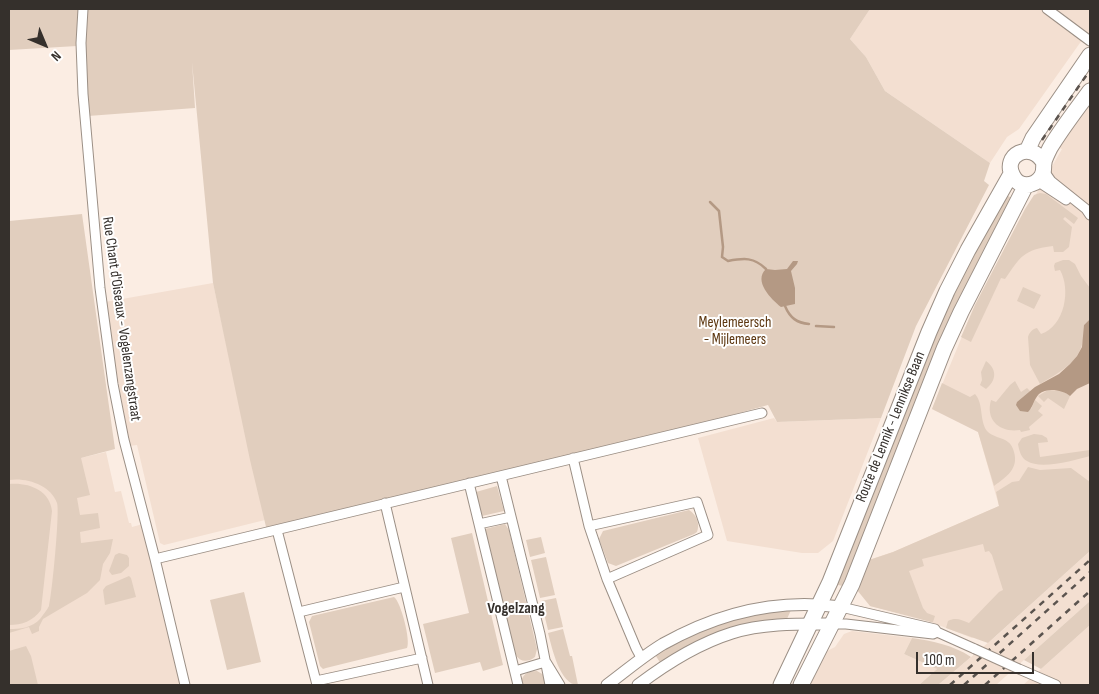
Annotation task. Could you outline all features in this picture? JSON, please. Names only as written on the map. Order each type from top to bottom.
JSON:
[{"type":"main road","name":"Route de Lennik - Lennikse Baan","points":[[781,685],[820,604],[943,299],[1011,174],[1010,164],[1014,157],[1019,152],[1027,150],[1033,138],[1090,55]]},
{"type":"main road","name":"Route de Lennik - Lennikse Baan","points":[[801,685],[852,584],[944,349],[961,312],[1038,175],[1050,149],[1090,91]]},
{"type":"main road","points":[[1011,174],[1020,183],[1038,175],[1040,156],[1027,150]]},
{"type":"street","name":"Rue Chant d'Oiseaux - Vogelenzangstraat","points":[[83,9],[81,43],[84,94],[102,307],[112,384],[124,440],[156,559],[185,685]]},
{"type":"street","points":[[1047,9],[1090,41]]},
{"type":"street","points":[[1038,175],[1047,187],[1083,212],[1090,214]]},
{"type":"street","points":[[156,559],[762,413]]},
{"type":"street","points":[[573,458],[589,526],[607,579],[642,659]]},
{"type":"street","points":[[501,476],[550,685]]},
{"type":"street","points":[[468,483],[518,685]]},
{"type":"street","points":[[589,526],[697,502],[708,535],[607,579]]},
{"type":"street","points":[[385,504],[428,685]]},
{"type":"street","points":[[479,524],[511,517]]},
{"type":"street","points":[[277,530],[317,683],[422,658]]},
{"type":"street","points":[[299,612],[404,587]]},
{"type":"street","points":[[607,685],[664,644],[704,623],[740,612],[796,604],[820,604],[841,607],[935,629],[937,632],[1056,685]]},
{"type":"street","points":[[638,685],[670,661],[688,652],[733,633],[772,626],[850,624],[933,634],[937,632]]},
{"type":"street","points":[[515,671],[545,662]]},
{"type":"street","points":[[545,662],[560,685]]},
{"type":"shaded area","points":[[870,9],[1090,9],[1090,34],[1087,33],[1019,129],[1007,137],[990,163],[885,91],[866,57],[850,39]]},
{"type":"shaded area","points":[[1090,85],[1090,523],[972,638],[923,619],[870,606],[869,560],[893,552],[999,506],[978,432],[932,409],[975,305],[1021,217],[1024,215],[1062,149],[1050,144]]},
{"type":"shaded area","points":[[793,261],[798,261],[791,271],[795,288],[795,304],[781,307],[765,290],[761,279],[766,269],[787,269]]},
{"type":"shaded area","points":[[213,283],[265,520],[164,545],[160,543],[137,445],[129,446],[105,302]]},
{"type":"shaded area","points":[[1090,319],[1090,383],[1077,389],[1070,396],[1055,390],[1042,392],[1037,396],[1028,412],[1020,411],[1016,405],[1017,402],[1035,387],[1059,374],[1077,356],[1082,347],[1084,325]]},
{"type":"shaded area","points":[[774,418],[777,422],[881,418],[833,541],[818,553],[802,553],[727,541],[698,438]]},
{"type":"shaded area","points":[[106,452],[115,492],[121,491],[129,523],[131,523],[132,527],[143,524],[181,685],[9,685],[9,475]]},
{"type":"shaded area","points":[[1090,551],[1090,601],[996,685],[938,685],[996,636]]},
{"type":"shaded area","points":[[1090,625],[1090,685],[1023,685],[1041,669]]},
{"type":"shaded area","points":[[852,631],[912,638],[904,654],[937,669],[919,685],[809,685],[827,651],[835,647],[844,634]]},
{"type":"green space","name":"Meylemeersch - Mijlemeers","points":[[9,9],[870,9],[850,39],[866,57],[885,91],[990,163],[984,181],[989,185],[916,326],[881,418],[777,422],[768,405],[678,430],[267,531],[250,460],[213,283],[192,62],[195,108],[88,116],[77,46],[9,50]]},
{"type":"green space","points":[[1003,193],[1015,200],[847,587],[834,584],[927,348]]},
{"type":"green space","points":[[1046,194],[1078,218],[1074,224],[1065,217],[1063,219],[1072,227],[1069,247],[1063,252],[1054,252],[1053,246],[1035,250],[1024,255],[1005,279],[1001,278],[971,342],[961,337],[975,305],[1025,209],[1034,195]]},
{"type":"green space","points":[[82,214],[115,449],[81,458],[90,495],[77,498],[80,515],[98,513],[100,528],[80,532],[81,543],[113,539],[110,553],[103,564],[100,580],[87,593],[43,619],[39,631],[32,634],[29,627],[9,633],[9,629],[26,627],[37,622],[49,606],[58,509],[54,497],[44,487],[30,481],[9,480],[9,221]]},
{"type":"green space","points":[[1069,260],[1075,264],[1090,288],[1090,319],[1084,325],[1084,337],[1078,355],[1065,368],[1040,384],[1030,365],[1028,337],[1031,331],[1037,328],[1041,334],[1049,330],[1056,323],[1060,315],[1064,306],[1065,287],[1060,270],[1055,271],[1054,266],[1055,263]]},
{"type":"green space","points":[[1023,287],[1041,295],[1034,309],[1017,301]]},
{"type":"green space","points":[[986,361],[994,371],[994,378],[986,389],[980,385],[982,380],[981,372]]},
{"type":"green space","points":[[1015,381],[1021,392],[1027,388],[1031,392],[1024,398],[1031,409],[1035,400],[1042,406],[1038,411],[1043,415],[1029,427],[1030,430],[1021,432],[1020,430],[1007,430],[1001,427],[996,424],[990,414],[991,400],[996,402]]},
{"type":"green space","points":[[942,383],[970,397],[975,394],[980,402],[983,422],[987,431],[1006,440],[1010,444],[1014,452],[1015,463],[1007,476],[994,486],[978,432],[932,409]]},
{"type":"green space","points":[[1048,390],[1063,391],[1070,396],[1064,409],[1048,398],[1044,402],[1038,396]]},
{"type":"green space","points":[[1034,434],[1047,438],[1048,442],[1038,443],[1040,457],[1090,450],[1090,456],[1058,463],[1033,464],[1023,458],[1018,444],[1022,438]]},
{"type":"green space","points":[[1028,467],[1040,470],[1071,468],[1090,482],[1090,551],[988,643],[946,628],[948,621],[954,619],[969,623],[1003,590],[992,555],[989,551],[985,552],[983,544],[922,559],[924,566],[909,571],[923,608],[927,613],[935,616],[933,622],[870,606],[857,590],[869,560],[893,552],[999,506],[996,492],[1012,482],[1019,481]]},
{"type":"green space","points":[[9,484],[23,484],[37,489],[47,498],[52,511],[41,610],[27,622],[9,625]]},
{"type":"green space","points":[[497,486],[504,511],[482,516],[476,492]]},
{"type":"green space","points":[[689,510],[694,514],[698,523],[697,532],[694,534],[616,566],[608,563],[599,539],[603,531]]},
{"type":"green space","points":[[505,524],[509,530],[537,649],[535,657],[526,661],[519,659],[515,654],[485,529]]},
{"type":"green space","points":[[472,533],[503,665],[483,671],[480,662],[435,673],[423,624],[469,613],[451,538]]},
{"type":"green space","points":[[541,537],[545,553],[530,557],[526,540]]},
{"type":"green space","points":[[119,553],[127,555],[129,566],[121,573],[112,575],[109,571],[115,555]]},
{"type":"green space","points":[[546,557],[555,595],[540,598],[531,560]]},
{"type":"green space","points":[[129,576],[136,597],[105,605],[103,590],[106,586]]},
{"type":"green space","points":[[244,592],[261,662],[227,670],[210,600]]},
{"type":"green space","points":[[394,597],[400,606],[405,622],[408,638],[407,648],[323,669],[320,666],[309,622],[312,616]]},
{"type":"green space","points":[[556,598],[563,627],[548,630],[541,601]]},
{"type":"green space","points":[[1090,601],[1090,625],[1041,669],[1024,660]]},
{"type":"green space","points":[[792,608],[786,621],[762,624],[661,664],[654,653],[738,616]]},
{"type":"green space","points":[[563,629],[570,656],[572,656],[578,685],[566,679],[562,673],[548,633]]},
{"type":"green space","points":[[912,638],[943,644],[971,657],[938,685],[919,685],[937,669],[904,654]]},
{"type":"green space","points":[[26,646],[31,656],[38,685],[9,685],[9,651]]},
{"type":"green space","points":[[537,671],[544,675],[547,685],[521,685],[525,674]]},
{"type":"waterway","points":[[710,202],[719,211],[723,247],[722,257],[728,261],[753,260],[766,269]]},
{"type":"waterway","points":[[785,306],[794,319],[809,324]]},
{"type":"waterway","points":[[816,326],[834,327]]},
{"type":"railway","points":[[1042,140],[1090,70]]},
{"type":"railway","points":[[950,685],[1090,560]]},
{"type":"railway","points":[[964,685],[1090,572]]},
{"type":"railway","points":[[985,685],[1090,591]]},
{"type":"district","name":"Vogelzang","points":[[516,609]]}]
